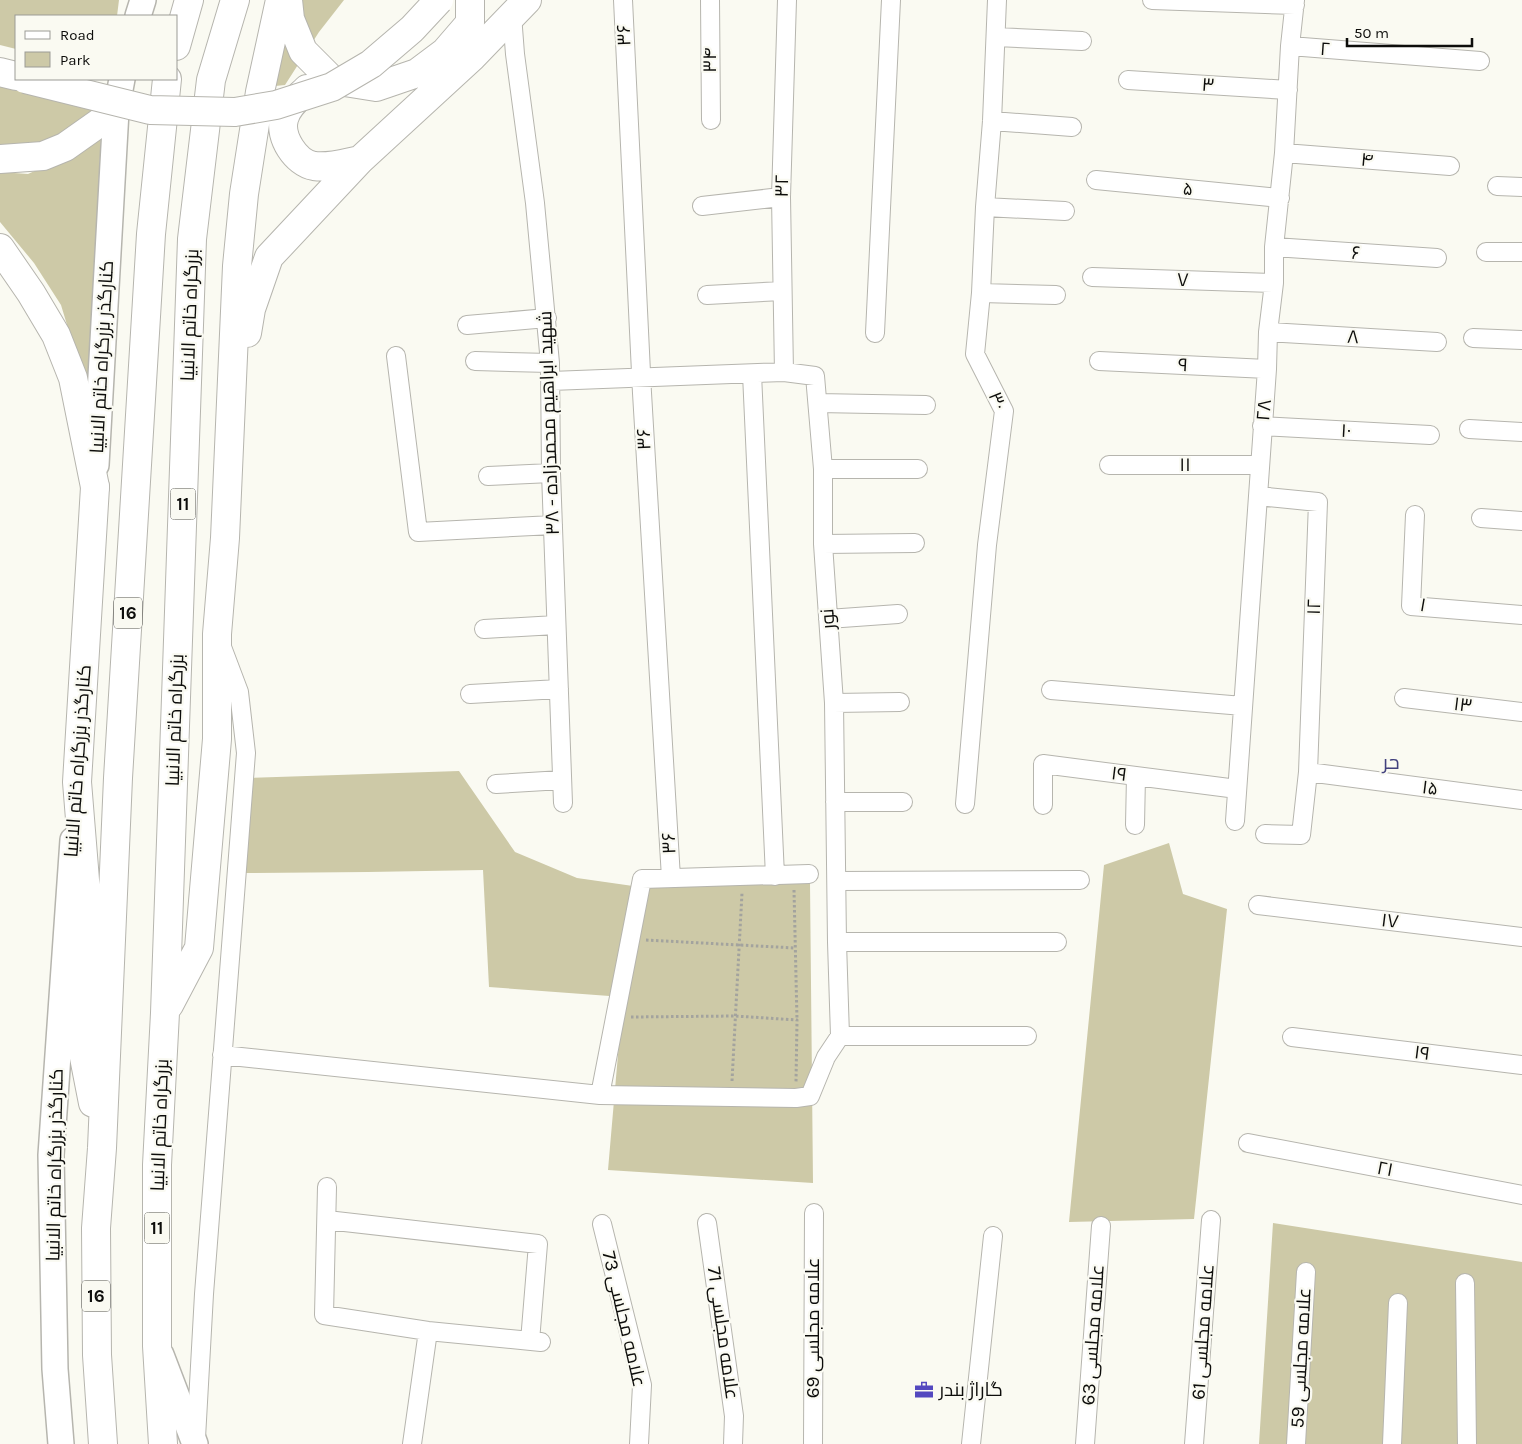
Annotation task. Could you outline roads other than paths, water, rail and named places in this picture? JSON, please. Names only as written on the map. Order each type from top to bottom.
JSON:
[{"type":"highway","points":[[178,38],[188,0]]},
{"type":"highway","name":"بزرگراه خاتم الانبیا","points":[[164,1444],[158,1346],[157,1165],[165,1013],[192,239],[211,80],[235,0]]},
{"type":"highway","points":[[165,1013],[199,948],[217,739],[218,634],[225,538],[237,266],[244,194],[260,92],[280,0]]},
{"type":"highway","points":[[288,0],[290,19],[303,51],[332,80]]},
{"type":"highway","points":[[29,80],[150,110],[235,112],[276,105],[332,87],[371,64],[412,29],[439,0]]},
{"type":"highway","points":[[360,160],[334,166],[313,166],[294,155],[286,138],[283,120],[290,105],[309,88],[332,80],[376,87],[417,73],[445,52],[470,23],[470,0]]},
{"type":"highway","points":[[230,405],[241,368],[251,308],[269,257],[360,160],[471,58],[519,8]]},
{"type":"highway","points":[[0,72],[15,76]]},
{"type":"highway","name":"16","points":[[103,1444],[97,1355],[96,1238],[102,1148],[118,778],[150,254],[167,80]]},
{"type":"highway","points":[[0,159],[43,156],[65,147],[116,111]]},
{"type":"highway","points":[[0,248],[31,293],[56,335],[73,378],[95,487]]},
{"type":"highway","name":"کنارگذر بزرگراه خاتم الانبیا","points":[[77,782],[95,487]]},
{"type":"highway","name":"16","points":[[77,782],[88,917],[84,1052],[102,1148]]},
{"type":"main road","points":[[138,15],[143,0]]},
{"type":"main road","name":"کنارگذر بزرگراه خاتم الانبیا","points":[[95,487],[116,111],[122,80]]},
{"type":"main road","name":"کنارگذر بزرگراه خاتم الانبیا","points":[[62,1444],[55,1369],[52,1155],[77,782]]},
{"type":"main road","points":[[158,1346],[196,1444]]},
{"type":"street","name":"۳۶","points":[[623,0],[641,378],[671,878]]},
{"type":"street","name":"۳۴","points":[[710,0],[711,120]]},
{"type":"street","name":"۳۲","points":[[784,372],[781,197],[787,0]]},
{"type":"street","points":[[875,332],[891,0]]},
{"type":"street","name":"۳۰","points":[[965,804],[987,545],[1004,411],[974,354],[981,293],[992,121],[997,0]]},
{"type":"street","points":[[1152,0],[1295,2]]},
{"type":"street","name":"۲۸","points":[[1235,821],[1268,332],[1274,283],[1274,247],[1284,153],[1290,46],[1295,2]]},
{"type":"street","name":"شهید ابراهیم محمدزاده - ۳۸","points":[[519,8],[551,381],[551,474],[563,803]]},
{"type":"street","points":[[996,37],[1082,42]]},
{"type":"street","name":"۲","points":[[1290,46],[1480,61]]},
{"type":"street","name":"۳","points":[[1128,80],[1288,90]]},
{"type":"street","points":[[992,121],[1072,127]]},
{"type":"street","name":"۴","points":[[1284,153],[1450,166]]},
{"type":"street","name":"۵","points":[[1096,180],[1280,198]]},
{"type":"street","points":[[1497,186],[1522,187]]},
{"type":"street","points":[[702,206],[781,197]]},
{"type":"street","points":[[985,207],[1065,211]]},
{"type":"street","name":"۶","points":[[1274,247],[1437,258]]},
{"type":"street","points":[[1486,252],[1522,252]]},
{"type":"street","name":"۷","points":[[1092,277],[1274,283]]},
{"type":"street","points":[[707,295],[782,291]]},
{"type":"street","points":[[981,293],[1056,295]]},
{"type":"street","points":[[467,325],[547,318]]},
{"type":"street","name":"۸","points":[[1268,332],[1437,342]]},
{"type":"street","points":[[1473,338],[1522,340]]},
{"type":"street","points":[[396,356],[418,532],[553,525]]},
{"type":"street","points":[[475,361],[550,363]]},
{"type":"street","name":"۹","points":[[1099,361],[1267,369]]},
{"type":"street","name":"نور","points":[[551,381],[784,372],[815,376],[824,469],[823,544],[834,703],[840,1036]]},
{"type":"street","points":[[752,374],[775,876]]},
{"type":"street","points":[[818,403],[926,405]]},
{"type":"street","name":"۱۰","points":[[1262,426],[1430,435]]},
{"type":"street","points":[[1469,429],[1522,432]]},
{"type":"street","name":"۱۱","points":[[1109,465],[1260,464]]},
{"type":"street","points":[[824,469],[918,469]]},
{"type":"street","points":[[488,476],[551,474]]},
{"type":"street","name":"۱۲","points":[[1258,496],[1318,502],[1308,772]]},
{"type":"street","name":"۱","points":[[1415,515],[1411,606],[1522,615]]},
{"type":"street","points":[[1481,518],[1522,521]]},
{"type":"street","points":[[823,544],[915,543]]},
{"type":"street","points":[[828,619],[898,614]]},
{"type":"street","points":[[484,629],[556,625]]},
{"type":"street","points":[[196,1444],[204,1294],[246,753],[239,692],[218,634]]},
{"type":"street","points":[[470,694],[559,689]]},
{"type":"street","points":[[1051,690],[1243,706]]},
{"type":"street","name":"۱۳","points":[[1404,698],[1522,712]]},
{"type":"street","points":[[834,703],[900,702]]},
{"type":"street","name":"۱۹","points":[[1043,805],[1043,764],[1237,789]]},
{"type":"street","points":[[1265,834],[1301,835],[1308,772]]},
{"type":"street","name":"۱۵","points":[[1308,772],[1522,800]]},
{"type":"street","points":[[1135,826],[1136,776]]},
{"type":"street","points":[[496,784],[562,780]]},
{"type":"street","points":[[835,802],[903,802]]},
{"type":"street","points":[[600,1095],[642,879],[802,875]]},
{"type":"street","points":[[837,881],[1080,880]]},
{"type":"street","name":"۱۷","points":[[1258,905],[1522,937]]},
{"type":"street","points":[[837,942],[1057,942]]},
{"type":"street","points":[[222,1055],[600,1095],[796,1098],[810,1096],[826,1057],[840,1036],[1027,1036]]},
{"type":"street","name":"۱۹","points":[[1292,1037],[1522,1065]]},
{"type":"street","name":"۲۱","points":[[1248,1143],[1522,1195]]},
{"type":"street","points":[[327,1188],[324,1315],[428,1332],[536,1341],[538,1244],[327,1220]]},
{"type":"street","name":"علامه مجلسی 69","points":[[813,1444],[814,1213]]},
{"type":"street","name":"علامه مجلسی 61","points":[[1194,1444],[1211,1220]]},
{"type":"street","name":"علامه مجلسی 71","points":[[707,1223],[734,1416],[733,1444]]},
{"type":"street","name":"علامه مجلسی 73","points":[[602,1224],[642,1385],[639,1444]]},
{"type":"street","name":"علامه مجلسی 63","points":[[1085,1444],[1101,1226]]},
{"type":"street","points":[[971,1444],[993,1236]]},
{"type":"street","name":"علامه مجلسی 59","points":[[1296,1444],[1306,1272]]},
{"type":"street","points":[[1465,1283],[1467,1444]]},
{"type":"street","points":[[1392,1444],[1398,1303]]},
{"type":"street","points":[[412,1444],[428,1332]]},
{"type":"place","name":"گاراژ بندر","points":[[924,1390]]},
{"type":"district","name":"حر","points":[[1391,762]]}]
